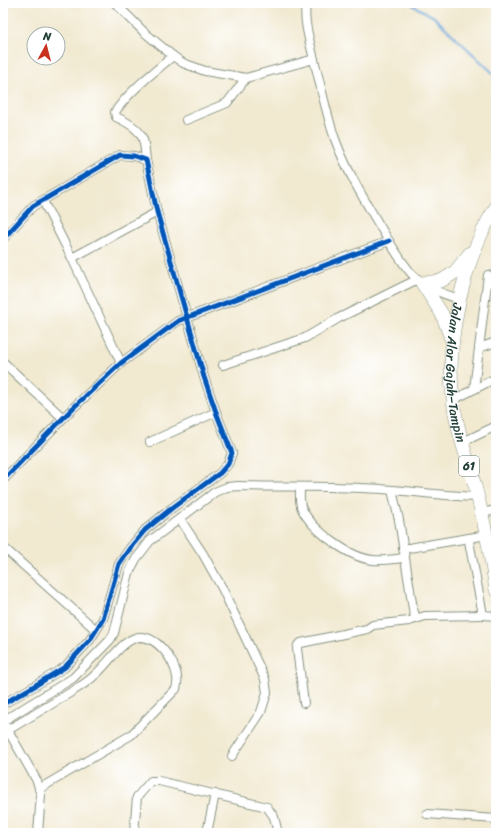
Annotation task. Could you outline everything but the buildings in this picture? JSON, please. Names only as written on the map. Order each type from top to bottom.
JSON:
[{"type":"main road","name":"Jalan Alor Gajah–Tampin","points":[[496,207],[475,246],[459,298],[452,341],[453,400],[487,535],[496,590]]},
{"type":"main road","points":[[420,281],[441,280],[454,273],[475,246]]},
{"type":"main road","points":[[420,281],[442,314],[452,341]]},
{"type":"street","points":[[115,3],[144,32],[173,56],[183,63],[205,71],[246,78],[314,59]]},
{"type":"street","points":[[306,3],[306,24],[325,108],[336,141],[359,190],[389,241],[411,273],[437,292],[459,298]]},
{"type":"street","points":[[3,704],[65,666],[90,640],[103,619],[119,564],[130,548],[145,530],[220,473],[228,464],[232,453],[216,412],[157,212],[142,137],[136,130],[116,117],[115,112],[134,89],[173,56]]},
{"type":"street","points":[[186,120],[227,103],[246,78]]},
{"type":"street","points":[[3,239],[33,206],[120,156],[134,156],[146,160]]},
{"type":"street","points":[[43,201],[72,258],[121,363]]},
{"type":"street","points":[[72,258],[157,212]]},
{"type":"street","points":[[3,480],[63,418],[121,363],[178,321],[389,241]]},
{"type":"street","points":[[474,389],[488,275]]},
{"type":"street","points":[[223,365],[305,338],[339,318],[420,281]]},
{"type":"street","points":[[479,348],[496,342]]},
{"type":"street","points":[[3,362],[63,418]]},
{"type":"street","points":[[453,400],[496,378]]},
{"type":"street","points":[[150,442],[216,412]]},
{"type":"street","points":[[463,442],[496,426]]},
{"type":"street","points":[[38,833],[41,794],[40,789],[37,781],[3,722],[73,678],[110,640],[114,633],[129,572],[136,559],[150,541],[180,520],[215,492],[227,487],[361,488],[478,497]]},
{"type":"street","points":[[300,487],[301,507],[307,518],[321,533],[348,551],[362,558],[373,560],[404,558]]},
{"type":"street","points":[[392,490],[416,619]]},
{"type":"street","points":[[482,513],[496,510]]},
{"type":"street","points":[[180,520],[203,554],[222,588],[265,679],[267,693],[261,712],[232,756]]},
{"type":"street","points":[[403,549],[487,535]]},
{"type":"street","points":[[469,538],[483,615]]},
{"type":"street","points":[[3,547],[96,630]]},
{"type":"street","points":[[114,582],[125,586]]},
{"type":"street","points":[[304,703],[298,645],[301,643],[367,629],[373,625],[409,621],[425,616],[496,616]]},
{"type":"street","points":[[8,730],[83,685],[95,675],[125,644],[134,638],[142,637],[149,639],[162,648],[169,656],[175,668],[178,679],[176,689],[131,735],[40,789]]},
{"type":"street","points":[[134,833],[137,797],[151,781],[159,781],[267,807],[274,817],[278,833]]},
{"type":"street","points":[[207,833],[215,794]]},
{"type":"street","points":[[427,814],[496,819]]},
{"type":"waterway","points":[[411,3],[434,17],[496,76]]},
{"type":"cycle path","points":[[3,239],[33,206],[120,155],[134,156],[146,160],[157,212],[204,377],[232,453],[228,464],[220,473],[145,530],[130,548],[119,564],[103,619],[90,640],[65,667],[3,704]]},
{"type":"cycle path","points":[[3,480],[73,408],[121,363],[178,321],[389,241]]}]
